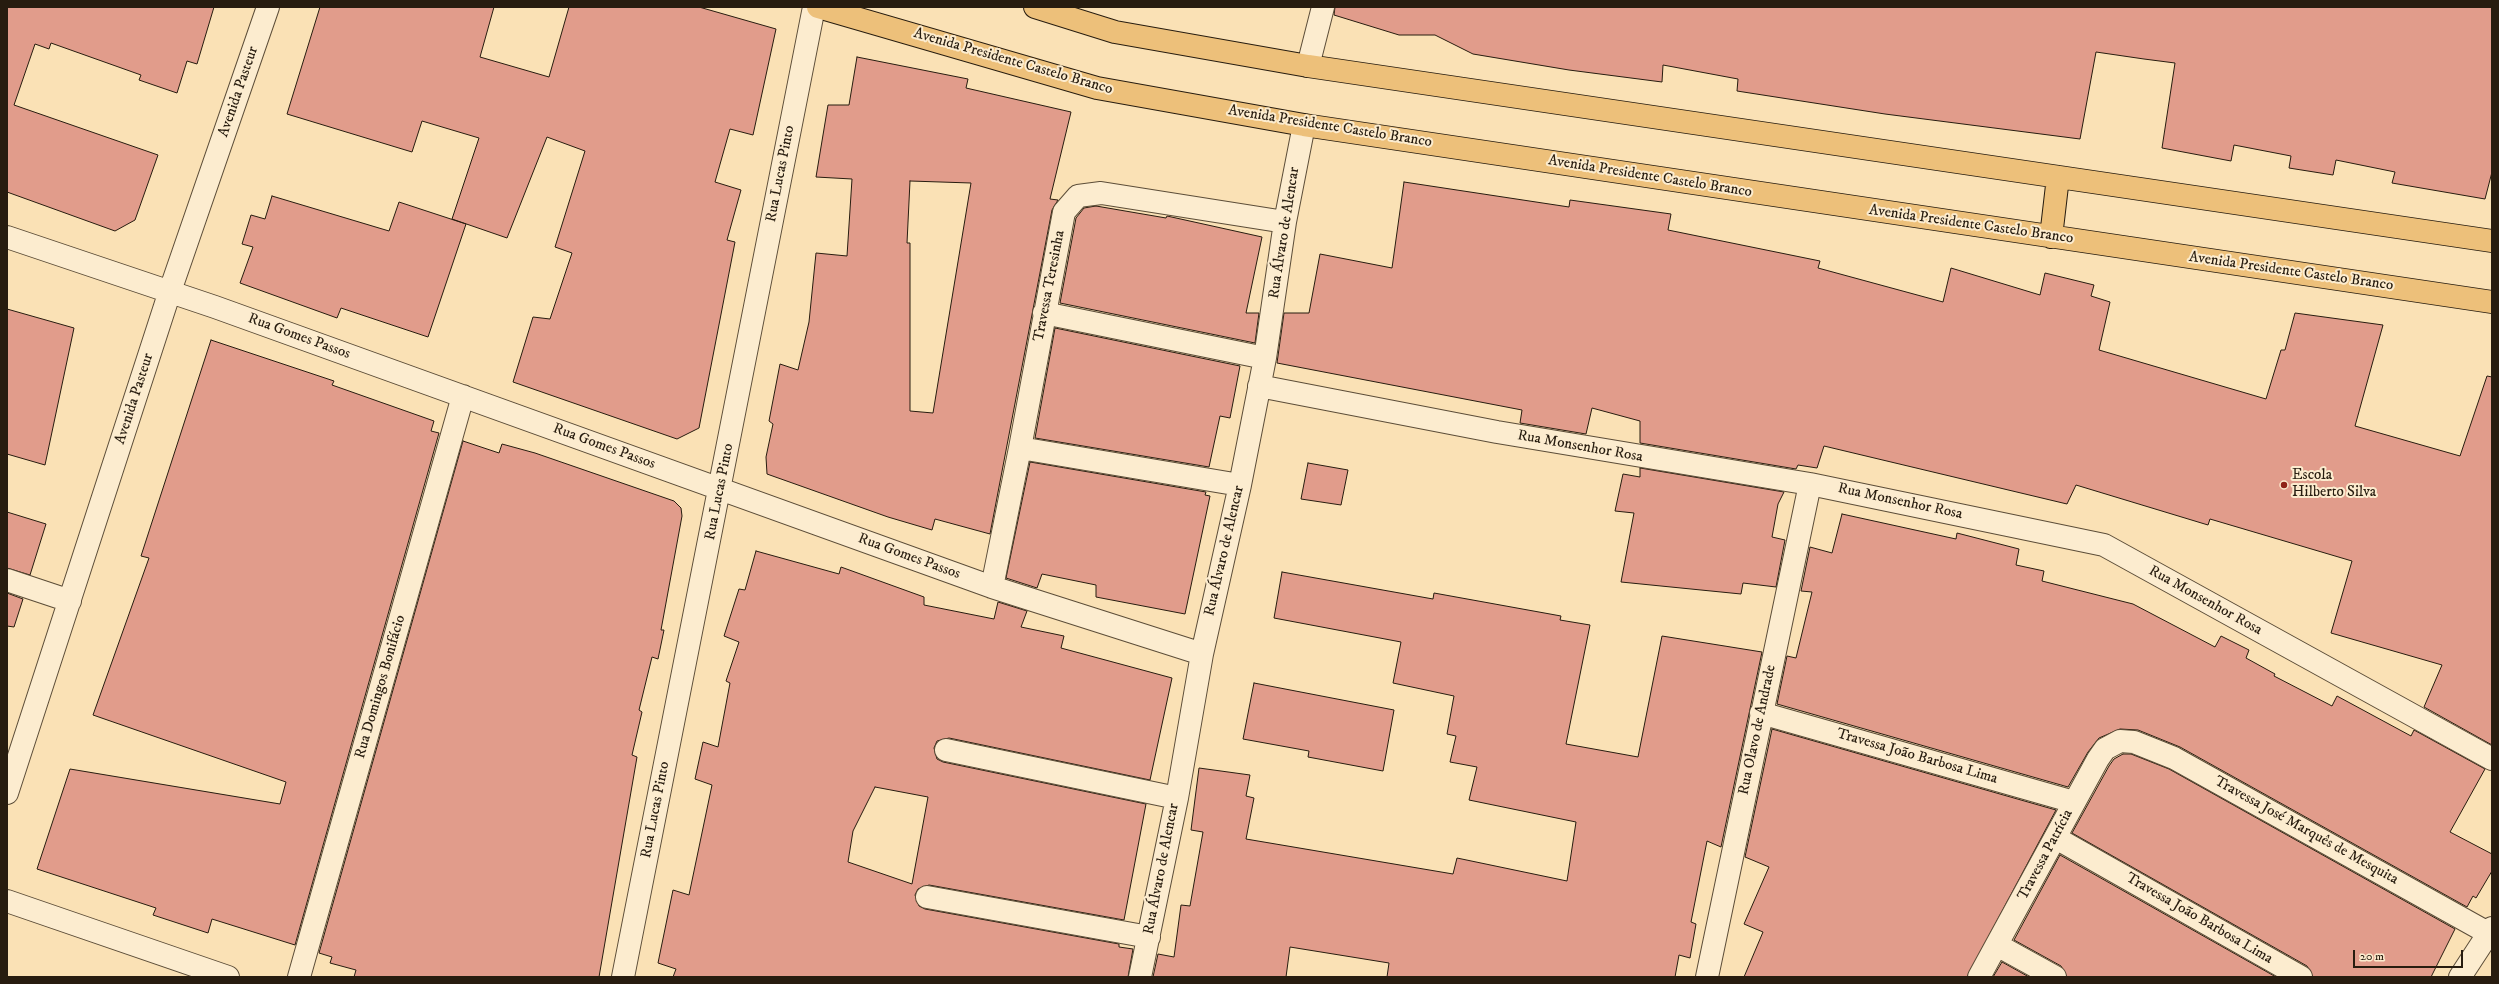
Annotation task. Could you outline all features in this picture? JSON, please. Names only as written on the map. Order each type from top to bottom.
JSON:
[{"type":"main road","name":"Avenida Presidente Castelo Branco","points":[[818,7],[1097,88],[1304,125],[2492,302]]},
{"type":"main road","points":[[1035,7],[1115,32],[1308,66],[2492,241]]},
{"type":"main road","points":[[2051,237],[2058,178]]},
{"type":"street","name":"Avenida Pasteur","points":[[7,793],[170,291],[268,7]]},
{"type":"street","name":"Rua Lucas Pinto","points":[[623,977],[814,7]]},
{"type":"street","points":[[1308,66],[1323,7]]},
{"type":"street","name":"Rua Álvaro de Alencar","points":[[1140,977],[1177,798],[1202,654],[1240,485],[1258,386],[1265,358],[1285,222],[1304,125]]},
{"type":"street","name":"Travessa Teresinha","points":[[992,587],[1020,448],[1064,212],[1078,196],[1101,193],[1285,222]]},
{"type":"street","name":"Rua Gomes Passos","points":[[7,237],[170,291],[992,587],[1202,654]]},
{"type":"street","points":[[1044,313],[1265,358]]},
{"type":"street","name":"Rua Monsenhor Rosa","points":[[1258,386],[1520,436],[1810,484],[2104,545],[2492,759]]},
{"type":"street","name":"Rua Domingos Bonifácio","points":[[299,977],[463,396]]},
{"type":"street","points":[[1020,448],[1240,485]]},
{"type":"street","name":"Rua Olavo de Andrade","points":[[1707,977],[1810,484]]},
{"type":"street","points":[[7,580],[70,600]]},
{"type":"street","name":"Travessa João Barbosa Lima","points":[[1761,713],[2074,802]]},
{"type":"street","name":"Travessa Patrícia","points":[[1980,977],[2074,802],[2106,749],[2120,741]]},
{"type":"street","name":"Travessa José Marquês de Mesquita","points":[[2120,741],[2134,742],[2174,758],[2490,930]]},
{"type":"street","points":[[946,750],[1177,798]]},
{"type":"street","name":"Travessa João Barbosa Lima","points":[[2056,838],[2301,977]]},
{"type":"street","points":[[927,897],[1149,937]]},
{"type":"street","points":[[7,901],[228,977]]},
{"type":"street","points":[[2460,977],[2490,930]]},
{"type":"street","points":[[1997,945],[2055,977]]},
{"type":"building","points":[[7,7],[214,7],[197,64],[187,61],[177,93],[139,80],[141,75],[51,43],[49,49],[35,44],[14,105],[158,155],[135,220],[115,231],[7,192]]},
{"type":"building","points":[[320,7],[494,7],[480,57],[549,77],[569,7],[699,7],[776,29],[753,135],[730,129],[715,182],[741,190],[727,240],[735,242],[699,428],[677,439],[513,382],[533,317],[550,319],[572,253],[555,247],[585,151],[547,137],[507,238],[452,219],[479,138],[422,121],[412,152],[287,114]]},
{"type":"building","points":[[1335,7],[2492,7],[2492,172],[2485,199],[2392,183],[2395,172],[2336,160],[2333,175],[2289,168],[2291,156],[2234,145],[2231,161],[2162,148],[2175,63],[2096,52],[2080,139],[1885,114],[1737,91],[1738,79],[1663,65],[1662,82],[1569,70],[1473,54],[1435,35],[1399,35],[1334,15]]},
{"type":"building","points":[[857,57],[968,79],[966,88],[1071,112],[1050,199],[1058,200],[1052,210],[990,534],[935,519],[932,530],[888,517],[767,474],[766,457],[773,424],[769,421],[780,364],[798,370],[809,322],[816,253],[847,256],[852,179],[816,177],[828,105],[849,105]],"holes":[[[910,181],[971,183],[933,413],[910,411],[910,243],[907,243]]]},
{"type":"building","points":[[1404,182],[1569,207],[1570,200],[1671,214],[1668,230],[1820,261],[1818,268],[1943,302],[1951,268],[2040,295],[2045,273],[2094,285],[2091,296],[2110,302],[2099,350],[2266,399],[2281,350],[2285,350],[2295,313],[2383,325],[2355,426],[2460,456],[2487,376],[2492,377],[2492,745],[2424,707],[2442,665],[2331,633],[2352,561],[2210,519],[2208,525],[2076,485],[2067,504],[1824,446],[1817,468],[1798,465],[1796,469],[1640,443],[1640,421],[1592,408],[1586,434],[1520,423],[1522,410],[1277,363],[1284,313],[1309,313],[1320,254],[1392,268]]},
{"type":"building","points":[[272,196],[389,231],[399,202],[466,224],[428,337],[341,308],[337,318],[240,283],[253,247],[242,244],[251,215],[265,219]]},
{"type":"building","points":[[1096,206],[1166,218],[1167,216],[1262,237],[1246,313],[1259,313],[1255,343],[1060,303],[1076,218],[1084,208]]},
{"type":"building","points":[[7,309],[74,328],[45,465],[7,454]]},
{"type":"building","points":[[1055,328],[1240,366],[1230,418],[1220,416],[1209,467],[1035,438]]},
{"type":"building","points":[[211,340],[334,381],[332,385],[434,421],[431,431],[439,433],[295,945],[212,919],[208,933],[153,915],[156,908],[37,869],[70,769],[280,804],[286,782],[93,715],[149,558],[141,556]]},
{"type":"building","points":[[463,441],[499,453],[502,444],[535,453],[674,501],[681,508],[682,516],[661,630],[664,630],[658,659],[652,657],[639,710],[642,712],[632,755],[637,757],[599,977],[354,977],[356,970],[330,963],[332,957],[319,953]]},
{"type":"building","points":[[1030,462],[1206,492],[1205,495],[1210,496],[1185,614],[1096,597],[1096,585],[1042,574],[1037,588],[1006,578]]},
{"type":"building","points":[[1308,463],[1348,470],[1341,505],[1301,499]]},
{"type":"building","points":[[1640,468],[1784,492],[1778,504],[1772,537],[1785,540],[1776,587],[1743,583],[1741,594],[1621,582],[1634,513],[1615,511],[1623,474],[1640,477]]},
{"type":"building","points":[[7,512],[46,524],[30,575],[7,568]]},
{"type":"building","points":[[1842,514],[1956,539],[1957,533],[2019,549],[2016,565],[2044,571],[2042,581],[2133,604],[2215,647],[2221,636],[2249,650],[2246,658],[2275,674],[2274,676],[2332,706],[2337,696],[2411,736],[2414,730],[2485,769],[2450,832],[2492,854],[2492,871],[2476,898],[2473,896],[2467,907],[2180,747],[2138,730],[2120,729],[2099,738],[2088,752],[2068,787],[1777,704],[1787,656],[1796,658],[1812,592],[1801,591],[1810,547],[1832,553]]},
{"type":"building","points":[[756,551],[839,574],[841,567],[924,597],[924,605],[994,619],[998,602],[1027,611],[1021,627],[1064,636],[1061,648],[1172,678],[1150,780],[949,738],[937,741],[934,748],[937,759],[943,762],[1146,804],[1124,920],[929,885],[918,889],[915,895],[919,906],[925,909],[1119,944],[1119,947],[1133,949],[1128,977],[673,977],[676,969],[658,963],[673,890],[689,895],[712,785],[695,779],[703,742],[718,747],[730,683],[726,681],[739,642],[724,636],[739,589],[745,590]],"holes":[[[875,787],[928,797],[912,884],[848,862],[853,831]]]},
{"type":"building","points":[[1282,572],[1433,599],[1434,593],[1561,616],[1560,620],[1590,625],[1566,744],[1638,757],[1662,636],[1762,652],[1721,847],[1707,841],[1691,922],[1696,924],[1690,958],[1679,955],[1675,977],[1387,977],[1389,963],[1290,947],[1286,977],[1153,977],[1158,954],[1174,957],[1181,905],[1190,906],[1203,832],[1191,830],[1199,768],[1250,775],[1246,796],[1254,798],[1246,839],[1453,874],[1457,858],[1567,881],[1576,822],[1469,800],[1477,767],[1450,762],[1456,736],[1447,734],[1454,696],[1393,683],[1401,642],[1274,618]]},
{"type":"building","points":[[7,593],[23,599],[14,627],[7,626]]},
{"type":"building","points":[[1254,683],[1394,710],[1383,771],[1308,757],[1309,751],[1243,739]]},
{"type":"building","points":[[1772,729],[2056,810],[1967,977],[1744,977],[1763,932],[1744,924],[1769,867],[1745,857]]},
{"type":"building","points":[[2123,754],[2131,754],[2169,769],[2455,929],[2431,977],[2313,977],[2307,966],[2072,833],[2109,766],[2114,759]]},
{"type":"building","points":[[2060,855],[2276,977],[2067,977],[2061,966],[2014,940]]},
{"type":"building","points":[[2002,962],[2029,977],[1993,977]]},
{"type":"place","name":"Escola Hilberto Silva","points":[[2284,485]]}]
